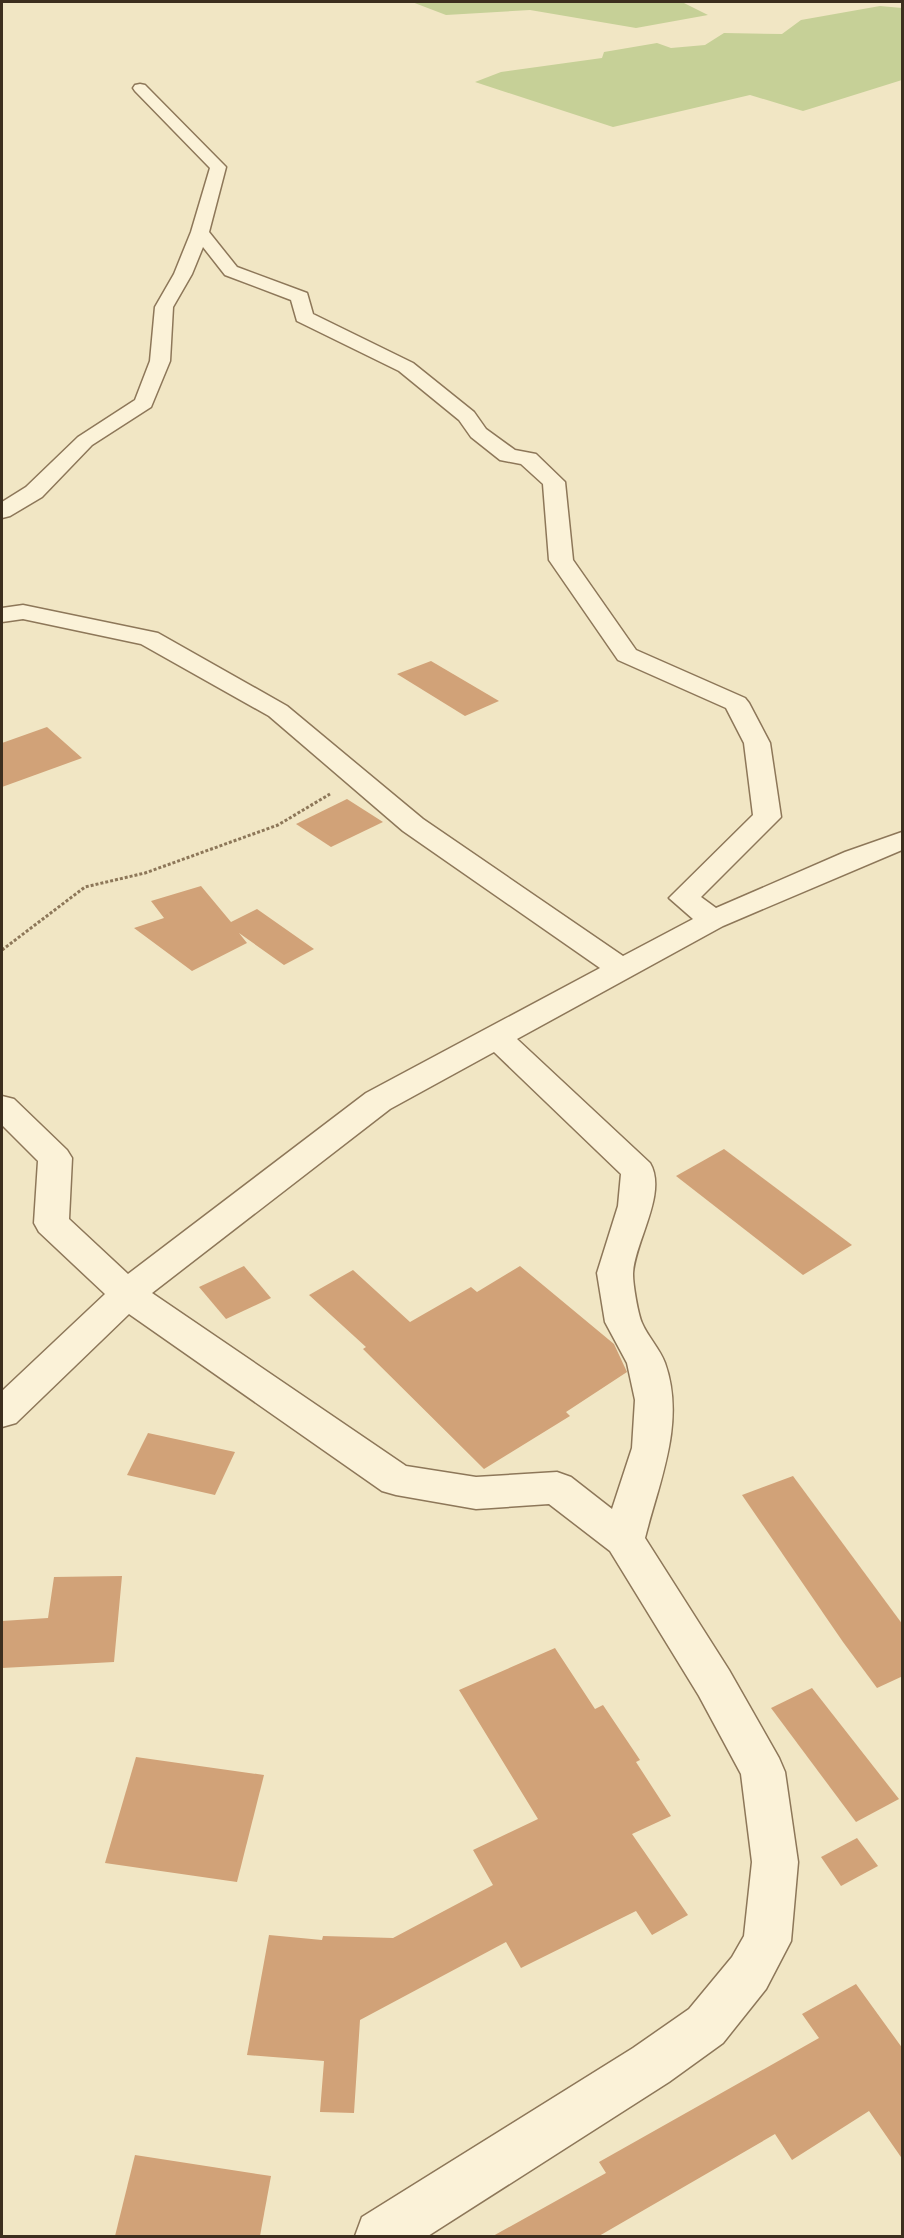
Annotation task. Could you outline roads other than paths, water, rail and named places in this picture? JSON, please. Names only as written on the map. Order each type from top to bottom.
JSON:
[{"type":"street","points":[[2,511],[34,492],[85,441],[144,403],[160,361],[164,307],[183,274],[200,232],[218,167],[140,88]]},
{"type":"street","points":[[200,232],[231,271],[300,297],[304,317],[406,367],[467,416],[478,433],[508,455],[528,459],[554,482],[561,560],[627,655],[736,703],[757,743],[767,817],[684,898],[713,920]]},
{"type":"street","points":[[2,615],[23,612],[149,638],[278,711],[412,825],[621,969]]},
{"type":"street","points":[[2,1413],[127,1294],[378,1101],[713,920],[855,858],[903,840]]},
{"type":"street","points":[[496,1036],[638,1171],[635,1206],[615,1272],[623,1322],[646,1363],[654,1400],[651,1448],[624,1540]]},
{"type":"street","points":[[2,1107],[55,1158],[51,1223],[127,1294],[396,1480],[476,1493],[557,1488],[624,1540],[714,1683],[763,1772],[775,1862],[767,1941],[749,1973],[706,2026],[651,2064],[381,2236]]}]
